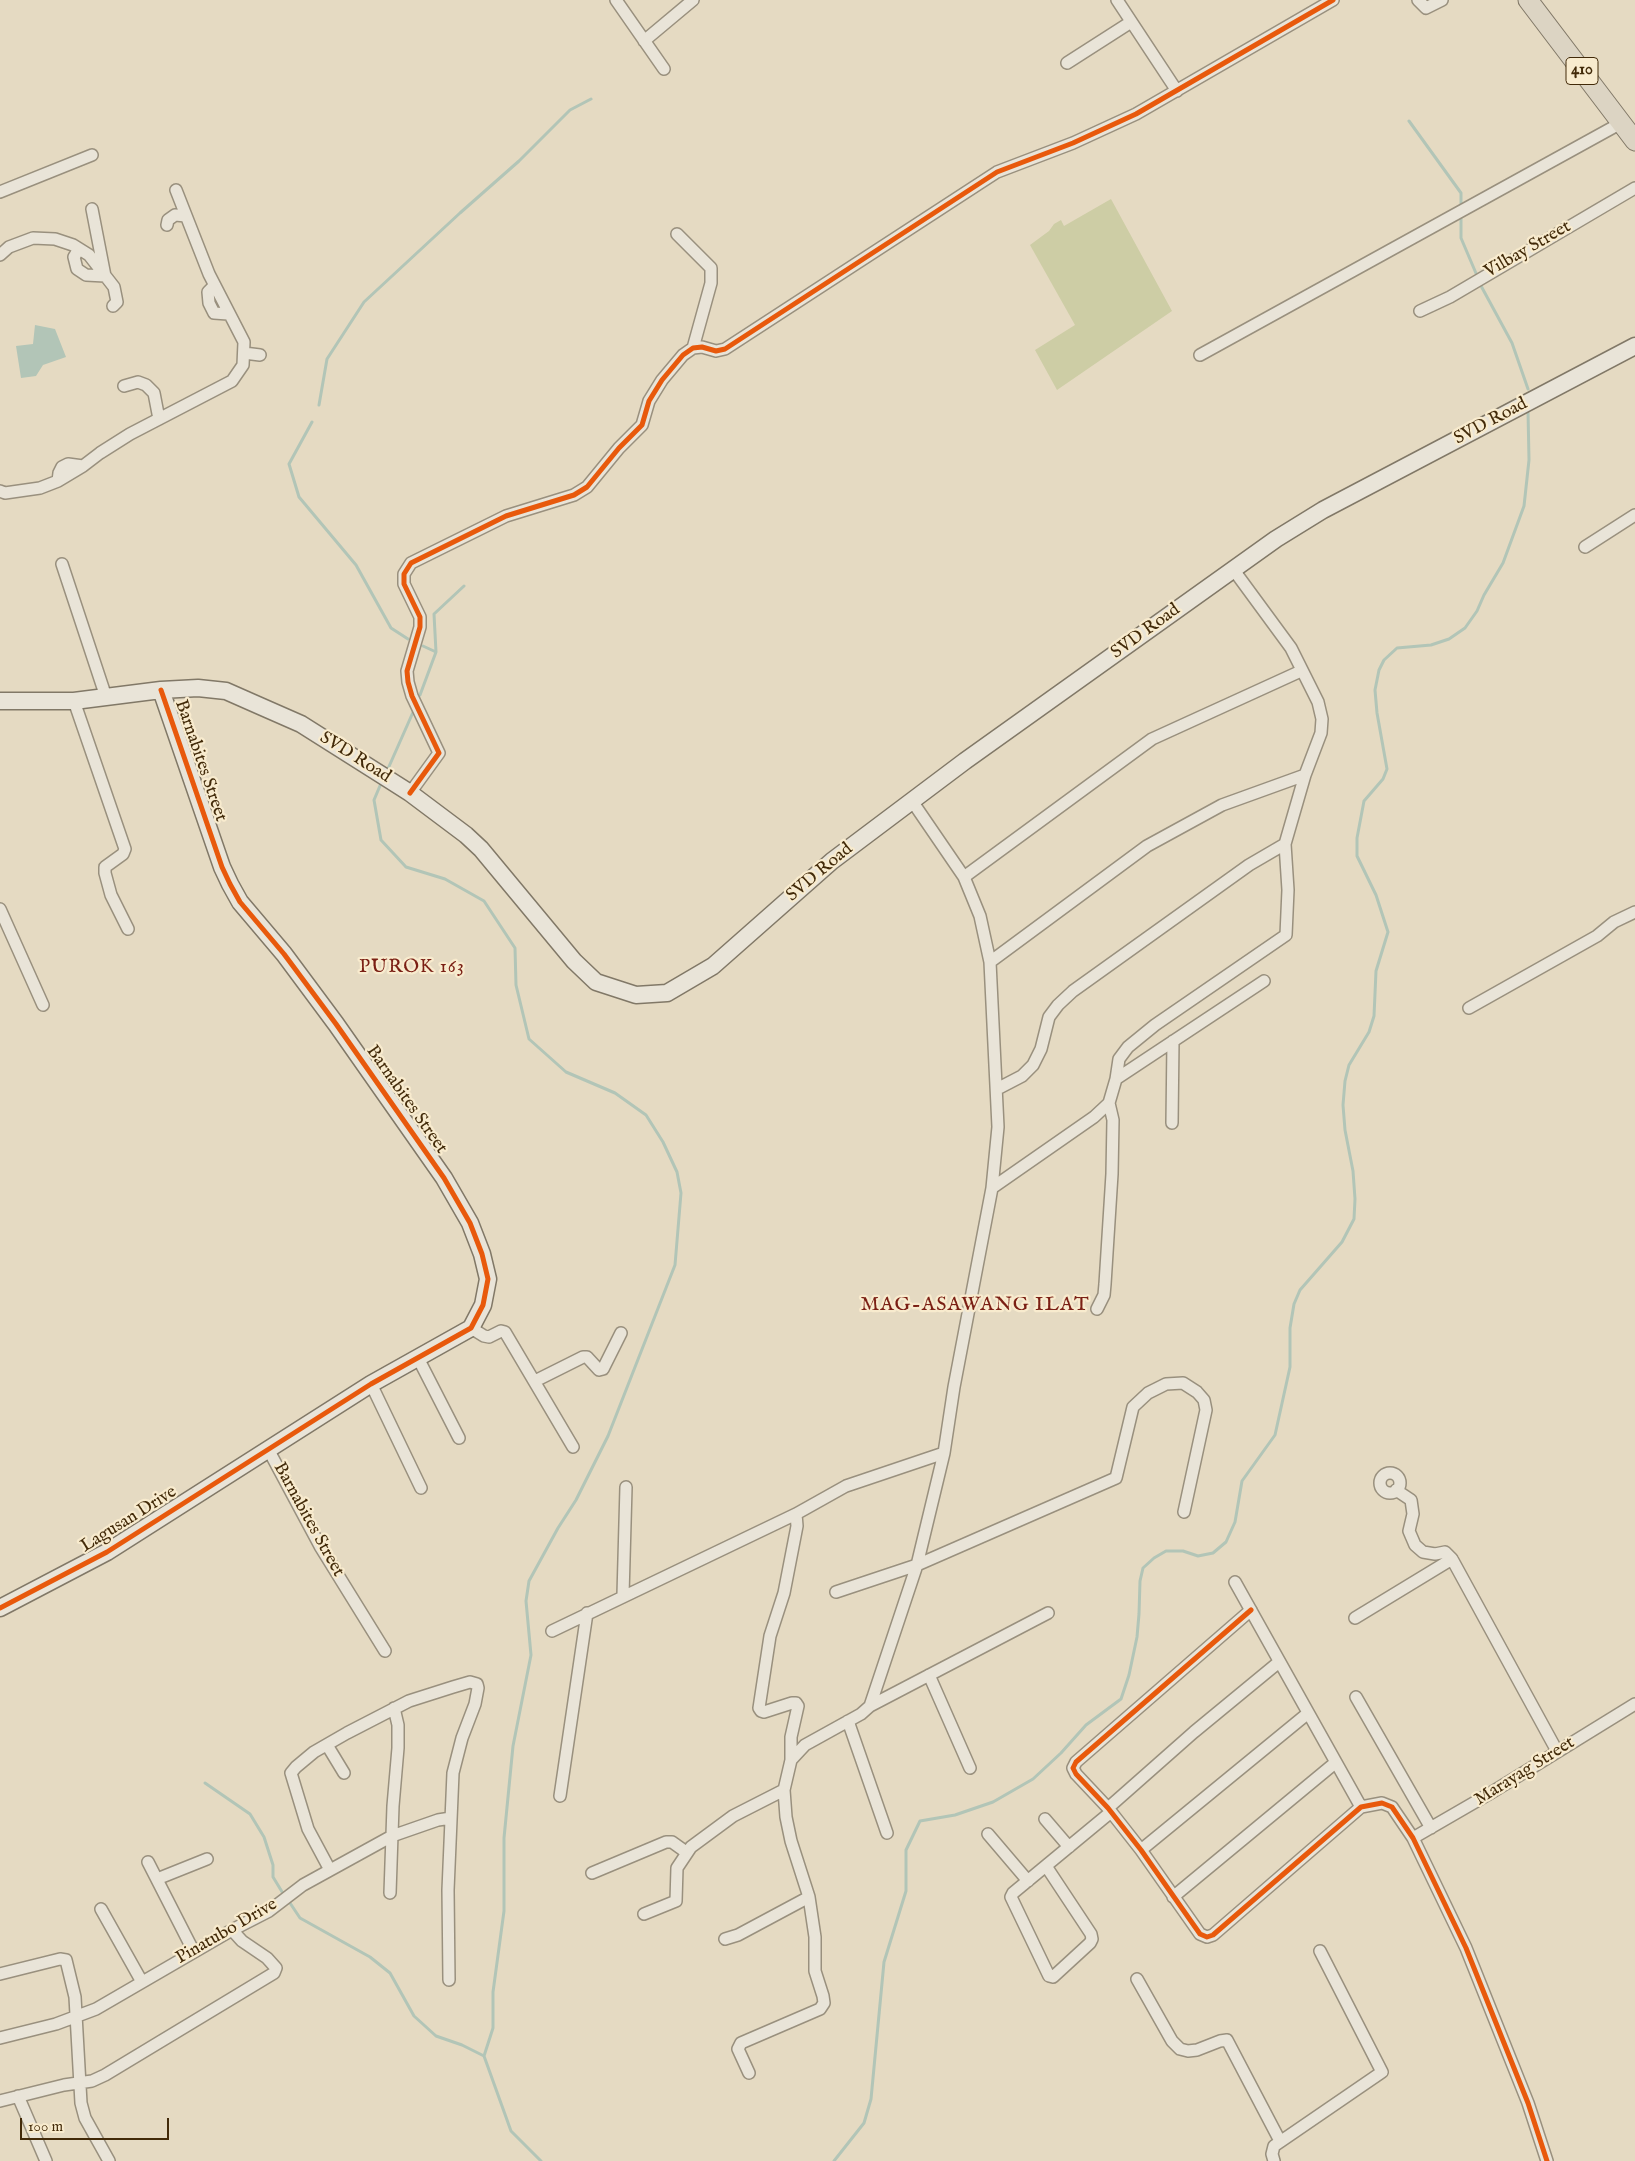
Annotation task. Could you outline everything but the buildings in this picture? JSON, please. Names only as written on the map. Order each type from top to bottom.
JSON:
[{"type":"main road","name":"410","points":[[1528,0],[1635,141]]},
{"type":"main road","name":"SVD Road","points":[[0,701],[74,701],[161,690],[198,688],[226,691],[301,724],[410,793],[466,835],[481,849],[574,960],[596,982],[636,995],[667,993],[713,966],[832,861],[912,801],[1233,569],[1322,510],[1635,346]]},
{"type":"main road","name":"Barnabites Street","points":[[161,690],[222,867],[240,902],[284,954],[336,1024],[444,1178],[470,1224],[482,1254],[488,1280],[483,1305],[471,1328],[371,1384],[268,1449]]},
{"type":"main road","name":"Lagusan Drive","points":[[0,1608],[106,1552],[268,1449]]},
{"type":"street","points":[[616,0],[664,69]]},
{"type":"street","points":[[1117,0],[1176,91]]},
{"type":"street","points":[[410,793],[440,753],[412,696],[408,682],[407,671],[420,627],[420,617],[404,584],[404,574],[411,563],[506,516],[574,495],[588,487],[619,448],[642,426],[650,401],[662,380],[683,354],[693,348],[702,347],[716,351],[725,349],[997,172],[1073,143],[1136,114],[1334,0]]},
{"type":"street","points":[[1418,0],[1426,8],[1442,0]]},
{"type":"street","points":[[644,40],[690,1]]},
{"type":"street","points":[[1067,62],[1131,22]]},
{"type":"street","points":[[1200,355],[1621,123]]},
{"type":"street","points":[[0,192],[92,155]]},
{"type":"street","name":"Vilbay Street","points":[[1420,311],[1450,297],[1635,188]]},
{"type":"street","points":[[0,492],[40,488],[58,481],[130,434],[232,381],[244,365],[244,342],[214,286],[176,190]]},
{"type":"street","points":[[92,209],[106,276]]},
{"type":"street","points":[[167,225],[168,220],[176,215],[186,216]]},
{"type":"street","points":[[677,234],[711,268],[711,283],[693,348]]},
{"type":"street","points":[[0,255],[9,247],[33,238],[55,240],[73,245],[89,255],[114,287],[117,302],[114,306]]},
{"type":"street","points":[[79,249],[74,257],[78,268],[86,275],[106,276]]},
{"type":"street","points":[[244,353],[260,355]]},
{"type":"street","points":[[124,386],[138,382],[146,385],[154,393],[159,419]]},
{"type":"street","points":[[1585,547],[1635,515]]},
{"type":"street","points":[[62,564],[106,697]]},
{"type":"street","points":[[1097,1309],[1104,1295],[1112,1174],[1113,1120],[1109,1103],[1116,1079],[1119,1059],[1128,1047],[1154,1025],[1286,935],[1288,890],[1285,844],[1305,774],[1321,733],[1322,719],[1318,702],[1290,648],[1233,569]]},
{"type":"street","points":[[964,877],[1152,739],[1301,671]]},
{"type":"street","points":[[74,701],[125,849],[123,854],[105,867],[105,873],[111,894],[128,928]]},
{"type":"street","points":[[990,962],[1147,846],[1222,805],[1305,774]]},
{"type":"street","points":[[870,1706],[916,1565],[944,1453],[954,1386],[992,1188],[998,1127],[990,962],[980,916],[964,877],[912,801]]},
{"type":"street","points":[[997,1089],[1022,1076],[1033,1065],[1041,1049],[1049,1017],[1058,1005],[1073,991],[1249,865],[1285,844]]},
{"type":"street","points":[[0,909],[43,1005]]},
{"type":"street","points":[[1469,1008],[1597,936],[1614,922],[1635,912]]},
{"type":"street","points":[[1116,1079],[1264,981]]},
{"type":"street","points":[[1172,1123],[1173,1041]]},
{"type":"street","points":[[992,1188],[1094,1117],[1109,1103]]},
{"type":"street","points":[[471,1328],[484,1336],[490,1337],[501,1331],[505,1332],[573,1447]]},
{"type":"street","points":[[535,1381],[583,1357],[587,1357],[599,1370],[602,1368],[621,1333]]},
{"type":"street","points":[[418,1358],[459,1438]]},
{"type":"street","points":[[836,1592],[916,1565],[1116,1478],[1133,1406],[1148,1393],[1166,1384],[1183,1383],[1204,1400],[1206,1410],[1184,1512]]},
{"type":"street","points":[[371,1384],[421,1488]]},
{"type":"street","name":"Barnabites Street","points":[[268,1449],[320,1546],[385,1651]]},
{"type":"street","points":[[552,1631],[623,1595],[796,1514],[846,1486],[944,1453]]},
{"type":"street","points":[[623,1595],[626,1487]]},
{"type":"street","points":[[1396,1490],[1410,1500],[1413,1514],[1409,1531],[1415,1545],[1423,1552],[1435,1554],[1445,1552],[1452,1559],[1557,1751]]},
{"type":"street","points":[[749,2073],[738,2049],[741,2043],[820,2008],[824,2003],[824,1996],[815,1972],[815,1937],[809,1897],[791,1841],[786,1817],[784,1790],[791,1760],[791,1737],[798,1706],[796,1703],[792,1703],[764,1712],[760,1711],[759,1708],[770,1636],[786,1584],[796,1526],[796,1514]]},
{"type":"street","points":[[1356,1618],[1452,1559]]},
{"type":"street","points":[[1235,1582],[1307,1714],[1361,1807]]},
{"type":"street","points":[[1250,1610],[1076,1762],[1074,1768],[1076,1774],[1110,1810],[1141,1850],[1200,1934],[1207,1937],[1213,1935],[1361,1807],[1382,1803],[1392,1807],[1413,1838],[1466,1948],[1528,2103],[1547,2161]]},
{"type":"street","points":[[560,1796],[587,1613]]},
{"type":"street","points":[[791,1760],[805,1745],[848,1721],[870,1706],[1048,1613]]},
{"type":"street","points":[[1046,1866],[1091,1934],[1092,1939],[1056,1976],[1049,1976],[1013,1904],[1011,1897],[1013,1893],[1110,1810],[1194,1732],[1279,1662]]},
{"type":"street","points":[[929,1676],[970,1768]]},
{"type":"street","points":[[330,1870],[308,1829],[291,1773],[314,1752],[394,1708],[409,1701],[470,1682],[477,1684],[475,1704],[456,1756],[448,1890],[449,1980]]},
{"type":"street","points":[[1356,1697],[1431,1828]]},
{"type":"street","name":"Marayag Street","points":[[1413,1838],[1489,1794],[1635,1704]]},
{"type":"street","points":[[390,1893],[398,1748],[398,1726],[394,1708]]},
{"type":"street","points":[[1141,1850],[1307,1714]]},
{"type":"street","points":[[848,1721],[887,1833]]},
{"type":"street","points":[[327,1745],[344,1773]]},
{"type":"street","points":[[1173,1897],[1335,1763]]},
{"type":"street","points":[[644,1914],[676,1901],[677,1868],[686,1852],[712,1829],[784,1790]]},
{"type":"street","name":"Pinatubo Drive","points":[[0,2038],[77,2018],[96,2009],[232,1930],[269,1911],[303,1886],[392,1836],[438,1820],[451,1818]]},
{"type":"street","points":[[1045,1819],[1068,1847]]},
{"type":"street","points":[[988,1834],[1028,1881]]},
{"type":"street","points":[[592,1873],[666,1842],[672,1842],[686,1852]]},
{"type":"street","points":[[157,1879],[206,1859]]},
{"type":"street","points":[[148,1862],[194,1952]]},
{"type":"street","points":[[725,1939],[738,1935],[809,1897]]},
{"type":"street","points":[[101,1909],[142,1982]]},
{"type":"street","points":[[0,2100],[92,2081],[105,2075],[274,1973],[276,1968],[267,1958],[242,1941],[232,1930]]},
{"type":"street","points":[[1274,2161],[1272,2150],[1280,2141],[1382,2072],[1320,1951]]},
{"type":"street","points":[[0,1974],[60,1959],[66,1960],[75,1997],[81,2103],[85,2118],[109,2161]]},
{"type":"street","points":[[1137,1979],[1172,2041],[1180,2049],[1188,2051],[1197,2050],[1220,2040],[1227,2040],[1280,2141]]},
{"type":"street","points":[[18,2096],[46,2161]]},
{"type":"green space","points":[[1111,199],[1172,311],[1057,390],[1035,350],[1075,325],[1030,245],[1061,220],[1064,226]]},
{"type":"shaded area","points":[[35,325],[55,329],[66,357],[43,365],[36,376],[21,378],[16,346],[33,344]]},
{"type":"waterway","points":[[319,405],[327,359],[364,302],[519,161],[570,110],[591,99]]},
{"type":"waterway","points":[[1409,121],[1461,193],[1461,209]]},
{"type":"waterway","points":[[1461,215],[1461,238],[1478,278]]},
{"type":"waterway","points":[[1480,284],[1512,343],[1528,389]]},
{"type":"waterway","points":[[834,2161],[864,2123],[871,2099],[884,1962],[906,1891],[906,1850],[920,1821],[955,1815],[993,1802],[1033,1779],[1061,1753],[1086,1725],[1121,1699],[1129,1675],[1137,1637],[1140,1581],[1143,1568],[1154,1558],[1166,1551],[1183,1551],[1198,1556],[1213,1553],[1226,1542],[1235,1522],[1242,1481],[1275,1435],[1290,1367],[1290,1328],[1294,1304],[1300,1290],[1342,1242],[1354,1219],[1353,1171],[1345,1130],[1343,1105],[1345,1081],[1349,1065],[1369,1032],[1374,1016],[1376,971],[1388,932],[1376,895],[1357,856],[1357,838],[1364,801],[1383,779],[1387,769],[1375,690],[1379,670],[1384,660],[1397,648],[1431,645],[1449,639],[1465,628],[1477,611],[1503,563],[1524,506],[1529,460],[1528,411]]},
{"type":"waterway","points":[[312,422],[289,464],[299,497],[356,565],[391,628],[408,639]]},
{"type":"waterway","points":[[420,695],[436,652],[434,614],[464,586]]},
{"type":"waterway","points":[[423,646],[436,652]]},
{"type":"waterway","points":[[387,771],[414,710]]},
{"type":"waterway","points":[[382,781],[374,800],[381,840],[406,867],[445,879],[484,901],[515,948],[516,985],[529,1039],[566,1072],[615,1093],[646,1115],[663,1142],[677,1172],[681,1193],[675,1265],[608,1436],[576,1500],[558,1528],[529,1581],[526,1601],[531,1655],[513,1746],[504,1838],[504,1911],[493,1992],[493,2028],[484,2056],[511,2131],[541,2161]]},
{"type":"waterway","points":[[205,1783],[250,1814],[264,1837],[273,1865],[273,1877],[284,1895]]},
{"type":"waterway","points":[[288,1900],[300,1918],[370,1957],[390,1973],[414,2016],[436,2036],[462,2045],[484,2056]]},
{"type":"cycle path","points":[[410,793],[439,753],[412,696],[408,682],[407,671],[420,627],[420,617],[404,584],[404,574],[411,563],[506,516],[574,495],[587,487],[619,448],[642,425],[649,401],[662,380],[683,355],[693,348],[702,347],[716,351],[725,349],[997,172],[1073,143],[1136,114],[1333,0]]},
{"type":"cycle path","points":[[0,1608],[107,1552],[371,1384],[471,1328],[483,1305],[488,1279],[482,1254],[470,1223],[444,1178],[336,1024],[284,954],[240,902],[230,884],[222,867],[161,690]]},
{"type":"cycle path","points":[[1251,1610],[1076,1762],[1073,1768],[1076,1774],[1108,1808],[1141,1850],[1200,1934],[1207,1937],[1213,1935],[1361,1807],[1382,1803],[1392,1807],[1413,1838],[1466,1948],[1528,2103],[1547,2161]]},
{"type":"district","name":"PUROK 163","points":[[412,968]]},
{"type":"district","name":"MAG-ASAWANG ILAT","points":[[975,1306]]}]
